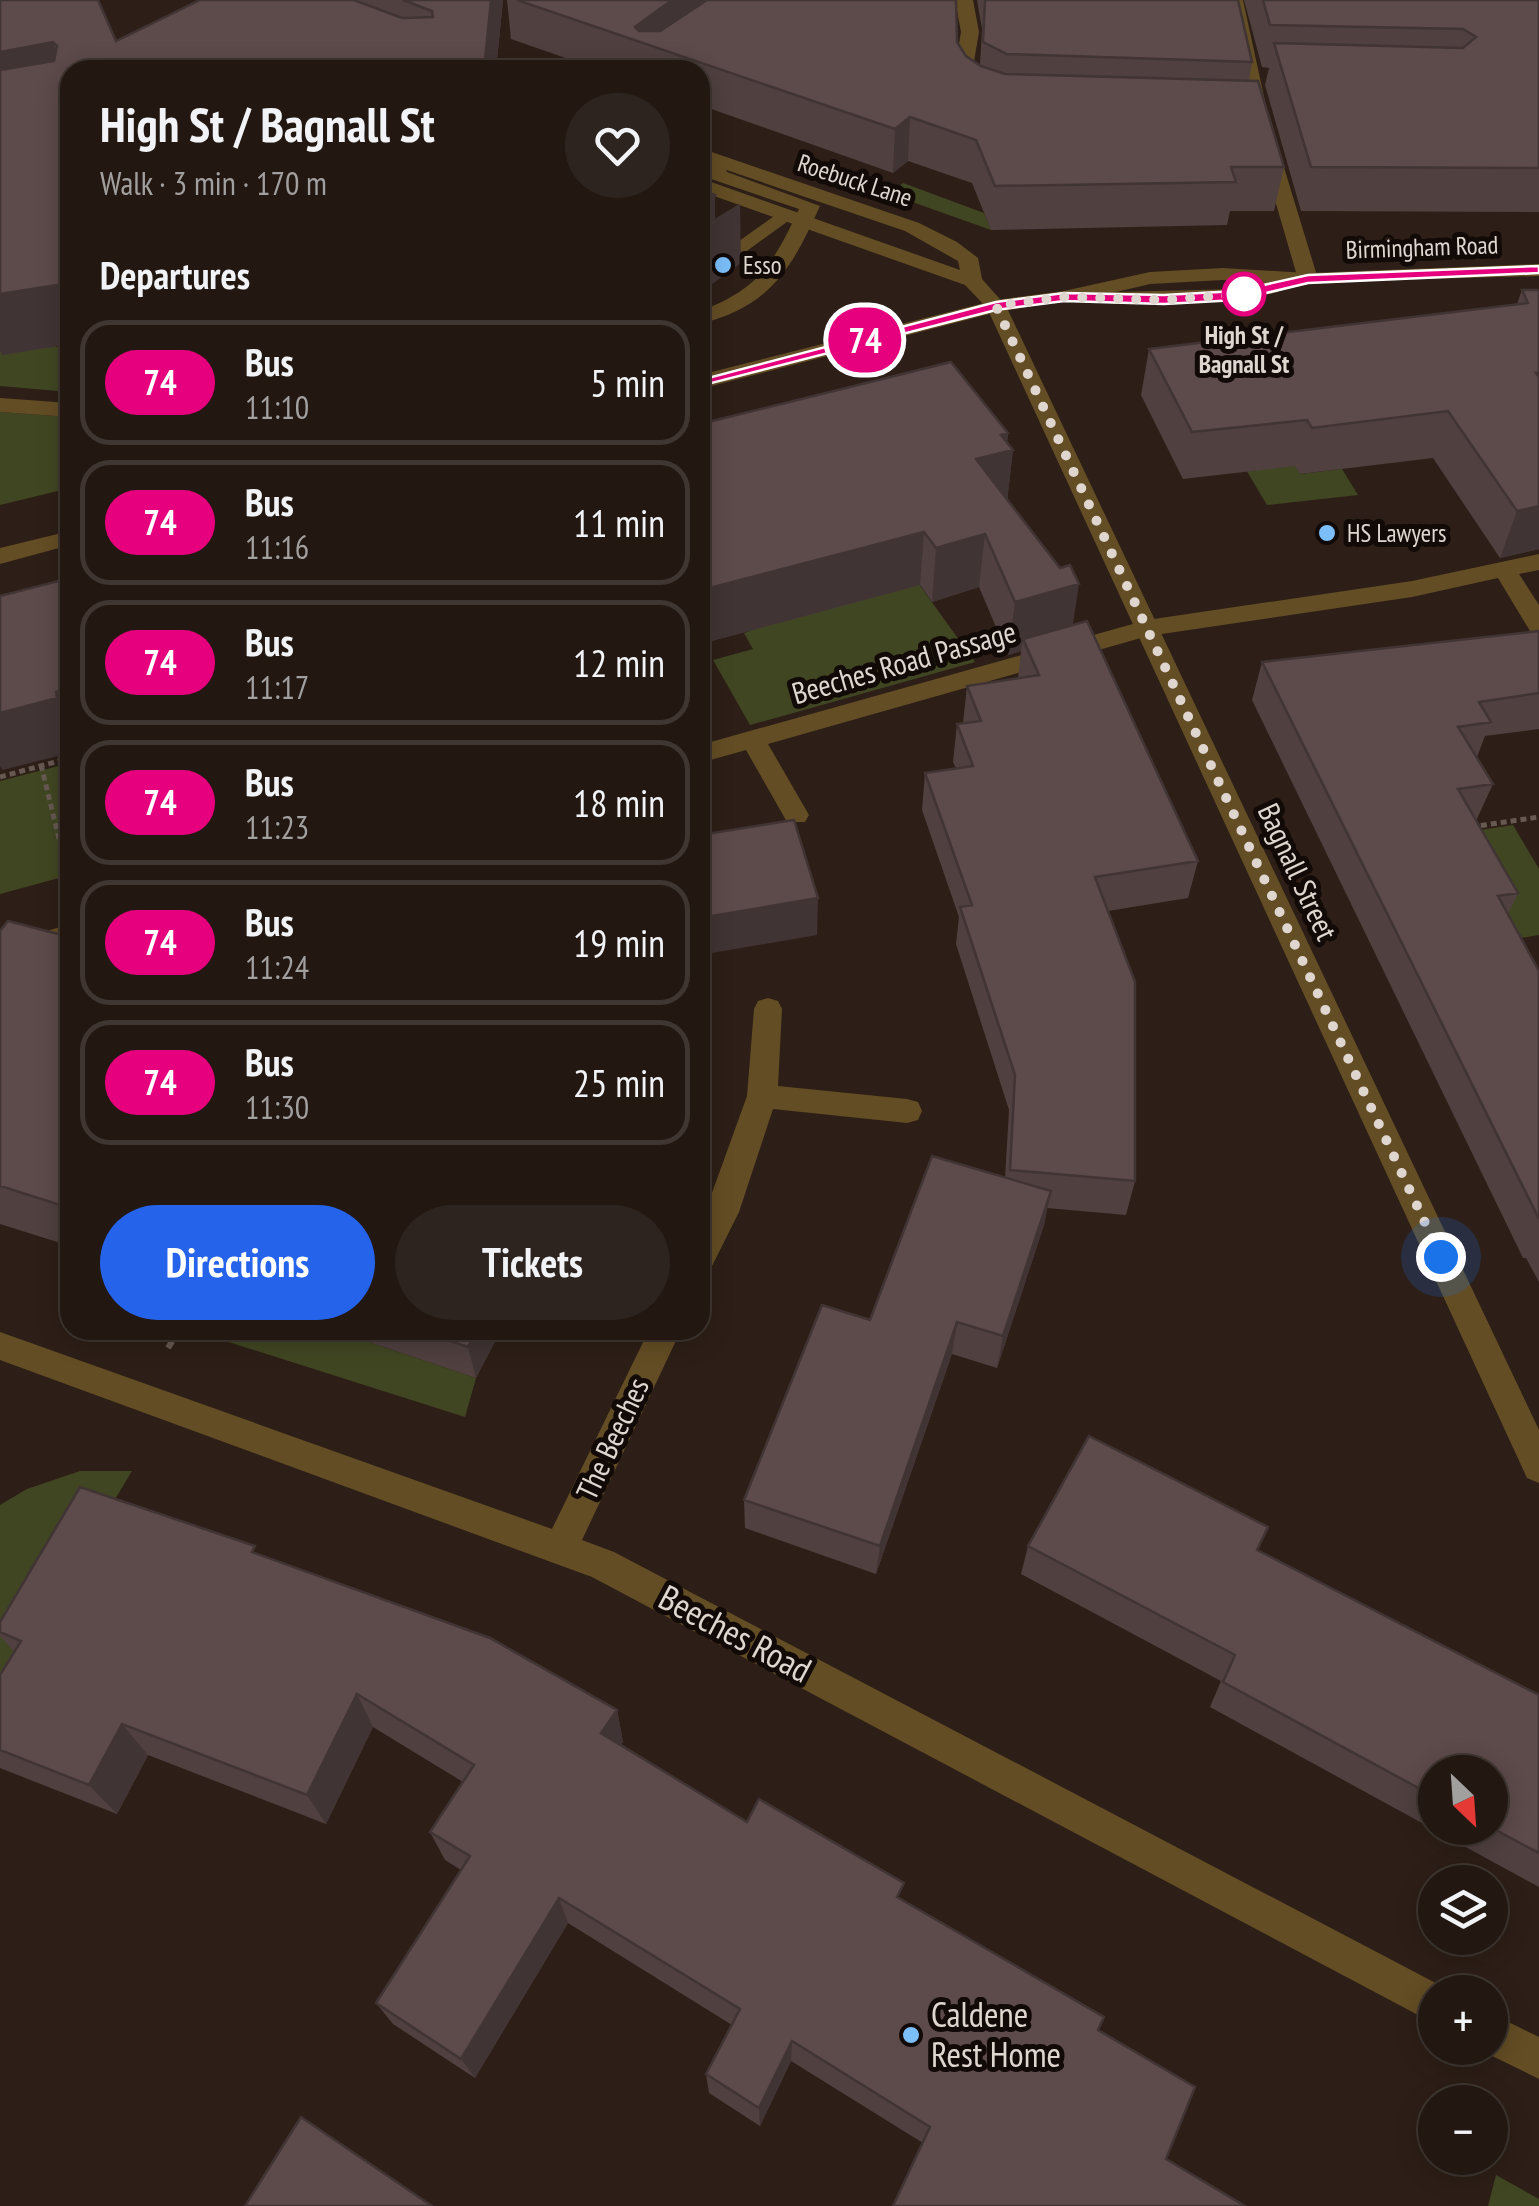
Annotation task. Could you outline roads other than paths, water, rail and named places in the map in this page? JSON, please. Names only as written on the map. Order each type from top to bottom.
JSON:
[{"type":"street","points":[[964,0],[970,32],[962,80],[966,93],[990,104]]},
{"type":"street","points":[[1234,0],[1260,78],[1251,115],[1308,279]]},
{"type":"street","name":"Roebuck Lane","points":[[710,158],[896,220],[947,243],[968,258],[972,280]]},
{"type":"street","points":[[710,162],[718,174],[810,206],[710,272]]},
{"type":"street","name":"Roebuck Lane","points":[[710,188],[972,280],[996,306]]},
{"type":"street","points":[[724,216],[744,200]]},
{"type":"street","points":[[710,315],[738,305],[782,269],[794,218]]},
{"type":"street","name":"Birmingham Road","points":[[710,379],[996,306],[1064,297],[1164,300],[1237,296],[1308,279],[1539,270]]},
{"type":"street","name":"Bagnall Street","points":[[996,306],[1539,1466]]},
{"type":"street","points":[[0,405],[60,409]]},
{"type":"street","points":[[0,556],[60,541]]},
{"type":"street","name":"Beeches Road Passage","points":[[710,751],[1147,628],[1412,588],[1539,562]]},
{"type":"street","points":[[1504,570],[1539,625]]},
{"type":"street","points":[[752,740],[796,815]]},
{"type":"street","points":[[0,956],[60,939]]},
{"type":"street","points":[[710,1237],[762,1096],[768,1008]]},
{"type":"street","points":[[762,1096],[906,1111]]},
{"type":"street","name":"The Beeches","points":[[561,1547],[660,1340]]},
{"type":"street","name":"Beeches Road","points":[[6,1357],[602,1564],[1418,1995]]},
{"type":"street","points":[[1508,2043],[1539,2059]]},
{"type":"place","name":"Esso","points":[[723,265]]},
{"type":"place","name":"High St / Bagnall St","points":[[1244,294]]},
{"type":"place","name":"HS Lawyers","points":[[1327,533]]},
{"type":"place","name":"Caldene Rest Home","points":[[911,2035]]}]
